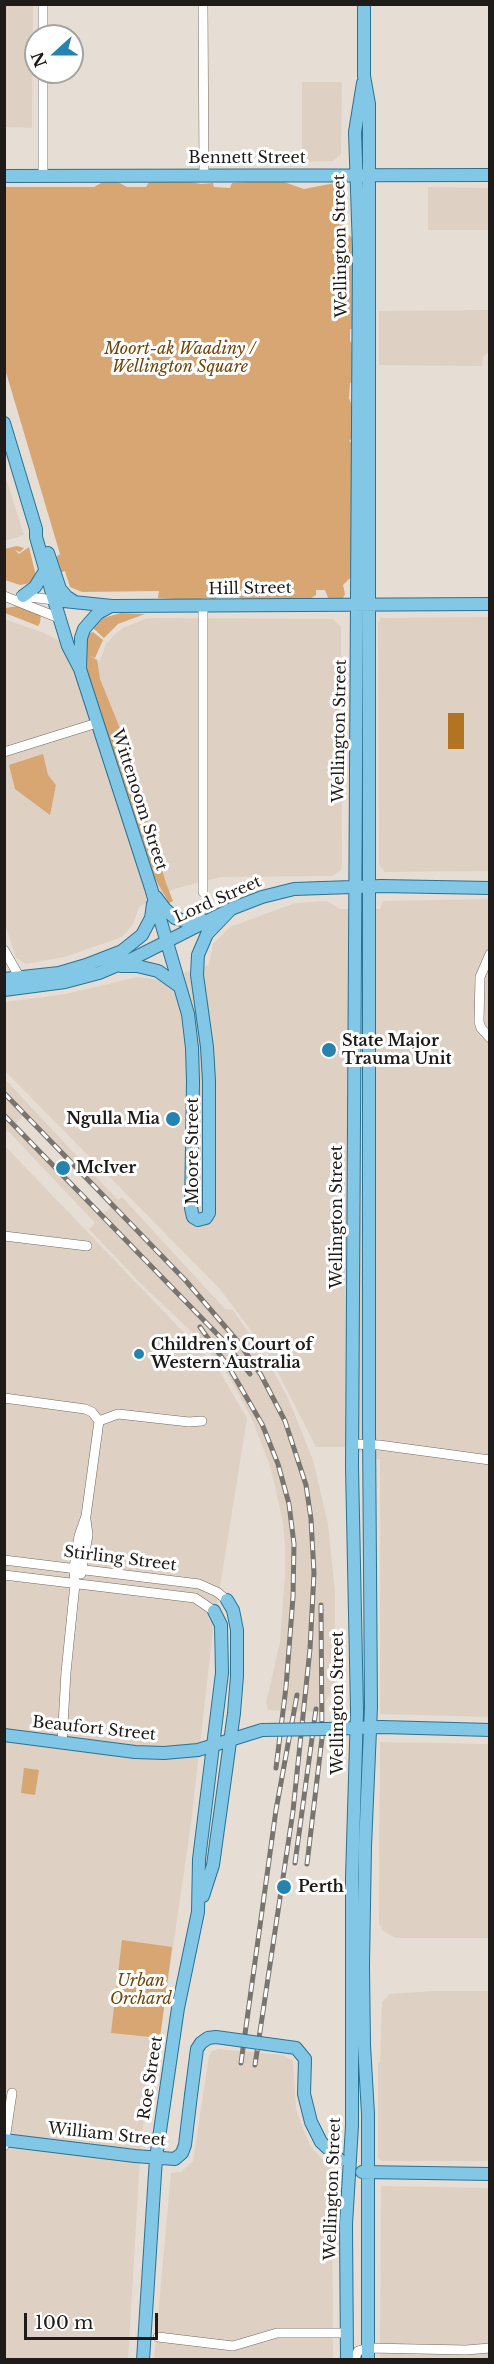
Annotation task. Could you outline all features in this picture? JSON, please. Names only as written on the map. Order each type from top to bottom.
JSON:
[{"type":"main road","name":"Wellington Street","points":[[364,4],[364,76],[355,124],[363,175],[359,249],[370,886],[370,1727],[363,1903],[368,2174],[368,2354]]},
{"type":"main road","name":"Bennett Street","points":[[4,176],[489,175]]},
{"type":"main road","name":"Wittenoom Street","points":[[4,423],[36,529],[36,537],[59,618],[68,646],[80,669],[151,888],[166,942]]},
{"type":"main road","name":"Wittenoom Street","points":[[36,529],[42,534],[60,590],[76,602]]},
{"type":"main road","points":[[13,596],[35,587],[45,571]]},
{"type":"main road","name":"Hill Street","points":[[54,600],[112,606],[489,604]]},
{"type":"main road","name":"Wellington Street","points":[[347,2360],[345,2163],[356,1728],[353,1444],[356,887],[364,604]]},
{"type":"main road","name":"Wittenoom Street","points":[[80,669],[80,646],[84,629],[98,613],[112,606]]},
{"type":"main road","name":"Lord Street","points":[[4,990],[65,982],[117,966],[231,909],[262,897],[294,889],[370,886],[489,888]]},
{"type":"main road","points":[[151,888],[165,909],[175,918],[185,921],[209,920]]},
{"type":"main road","name":"Lord Street","points":[[4,979],[60,973],[86,965],[132,945],[142,935],[151,918],[153,906],[151,888]]},
{"type":"main road","name":"Moore Street","points":[[166,942],[188,1014],[192,1048],[193,1149],[190,1208],[193,1216],[202,1220],[209,1213],[209,1081],[207,1047],[197,975],[198,955],[207,934],[231,909]]},
{"type":"main road","points":[[117,966],[147,968],[168,976],[180,987]]},
{"type":"main road","name":"Roe Street","points":[[143,2360],[156,2158],[178,2008],[198,1912],[213,1865],[237,1676],[237,1630],[233,1610],[227,1599]]},
{"type":"main road","name":"Roe Street","points":[[198,1912],[200,1859],[222,1673],[221,1625],[214,1611]]},
{"type":"main road","name":"Beaufort Street","points":[[4,1735],[135,1752],[164,1753],[198,1750],[262,1730],[370,1727],[489,1730]]},
{"type":"main road","name":"William Street","points":[[5,2140],[156,2158],[170,2159],[180,2155],[185,2145],[198,2047],[206,2039],[216,2037],[289,2046],[301,2051],[306,2062],[304,2094],[311,2122],[321,2142],[345,2163],[368,2174],[489,2174]]},
{"type":"main road","name":"Roe Street","points":[[136,2360],[144,2323]]},
{"type":"street","points":[[43,4],[43,24]]},
{"type":"street","points":[[203,4],[204,175]]},
{"type":"street","points":[[43,84],[43,175]]},
{"type":"street","points":[[13,596],[59,618]]},
{"type":"street","name":"Hill Street","points":[[13,596],[54,600]]},
{"type":"street","points":[[202,606],[203,892]]},
{"type":"street","points":[[4,752],[97,723]]},
{"type":"street","points":[[4,950],[20,978]]},
{"type":"street","points":[[489,954],[480,977],[479,1022],[489,1038]]},
{"type":"street","points":[[4,1236],[87,1246]]},
{"type":"street","points":[[4,1398],[86,1409],[92,1412],[99,1421],[86,1516],[79,1536],[79,1569],[75,1584],[66,1672],[62,1743]]},
{"type":"street","points":[[99,1421],[118,1414],[189,1422],[202,1420]]},
{"type":"street","points":[[353,1444],[369,1444],[489,1460]]},
{"type":"street","name":"Stirling Street","points":[[4,1560],[199,1584],[227,1599]]},
{"type":"street","points":[[118,1573],[125,1579],[144,1583],[148,1592]]},
{"type":"street","name":"Stirling Street","points":[[4,1575],[195,1598],[214,1611]]},
{"type":"street","points":[[4,2146],[12,2093]]},
{"type":"street","points":[[158,2337],[233,2346],[277,2332],[347,2333]]},
{"type":"street","points":[[354,2360],[358,2351],[368,2354],[489,2348]]},
{"type":"shaded area","points":[[5,4],[33,5],[33,24],[24,24],[24,84],[32,84],[32,128],[5,127]]},
{"type":"shaded area","points":[[302,82],[342,82],[341,154],[333,161],[302,162]]},
{"type":"shaded area","points":[[428,187],[489,188],[489,230],[428,230]]},
{"type":"shaded area","points":[[489,310],[489,352],[483,357],[482,366],[379,365],[379,311]]},
{"type":"shaded area","points":[[4,472],[24,535],[5,541],[4,541]]},
{"type":"shaded area","points":[[489,617],[489,871],[385,872],[379,865],[378,623],[381,618]]},
{"type":"shaded area","points":[[147,618],[333,619],[341,627],[341,870],[332,876],[221,877],[174,889],[139,907],[133,924],[123,936],[64,957],[26,964],[16,958],[4,921],[4,619],[44,633],[100,661],[106,644],[114,635],[123,628]]},
{"type":"shaded area","points":[[448,713],[464,713],[464,749],[448,749]]},
{"type":"shaded area","points":[[489,899],[489,1717],[380,1714],[380,1460],[348,1447],[316,1447],[268,1353],[220,1289],[5,1071],[5,1002],[66,994],[137,977],[161,980],[209,965],[213,944],[230,927],[295,903],[327,901],[340,909],[380,909],[383,901]]},
{"type":"shaded area","points":[[5,1079],[118,1200],[122,1197],[225,1309],[233,1310],[265,1356],[288,1398],[313,1460],[328,1524],[335,1592],[335,1689],[325,1701],[325,1712],[268,1710],[266,1703],[280,1642],[285,1575],[283,1523],[269,1463],[251,1417],[228,1375],[196,1336],[138,1281],[89,1229],[95,1223],[8,1131],[5,1133]],"holes":[[[24,1115],[111,1207],[103,1215],[16,1123]]]},
{"type":"shaded area","points":[[4,1145],[217,1367],[247,1418],[213,1631],[191,1823],[160,2038],[154,2046],[141,2142],[128,2359],[5,2359]]},
{"type":"shaded area","points":[[380,1742],[489,1744],[489,1938],[395,1938],[382,1930],[379,1923]]},
{"type":"shaded area","points":[[489,1991],[489,2161],[382,2161],[378,2158],[378,2064],[380,2062],[382,2002],[390,1994]]},
{"type":"shaded area","points":[[218,2049],[283,2055],[293,2061],[296,2109],[302,2126],[311,2147],[338,2177],[332,2228],[333,2359],[154,2360],[171,2173],[181,2172],[193,2161],[209,2056],[212,2051]]},
{"type":"shaded area","points":[[381,2186],[489,2188],[489,2345],[465,2347],[380,2344]]},
{"type":"shaded area","points":[[380,2351],[489,2351],[489,2359],[380,2359]]},
{"type":"green space","name":"Moort-ak Waadiny / Wellington Square","points":[[174,179],[201,184],[213,183],[214,187],[230,188],[232,183],[278,180],[304,189],[335,183],[344,190],[347,234],[358,242],[352,253],[356,265],[355,329],[350,329],[350,341],[354,347],[354,382],[350,383],[349,398],[355,414],[356,434],[349,441],[355,445],[353,575],[343,585],[345,594],[342,600],[329,600],[325,590],[316,590],[316,595],[308,600],[244,600],[232,594],[233,591],[220,592],[215,600],[158,598],[159,591],[82,592],[70,587],[65,571],[59,573],[55,558],[60,554],[5,369],[5,187],[94,187],[103,182],[118,182],[127,187],[146,187],[149,182]]},
{"type":"green space","points":[[17,546],[24,548],[20,552],[15,550],[19,554],[29,547],[36,576],[30,583],[20,585],[5,580],[4,549]]},
{"type":"green space","points":[[18,606],[41,614],[38,626],[5,613],[5,608]]},
{"type":"green space","points":[[121,613],[145,614],[118,624],[104,638],[94,629],[93,627],[103,618]]},
{"type":"green space","points":[[93,632],[103,640],[95,658],[89,656],[97,660],[100,679],[119,726],[173,901],[169,903],[156,880],[142,841],[87,671],[85,648],[89,633]]},
{"type":"green space","points":[[43,754],[48,775],[56,785],[50,815],[15,789],[9,765]]},
{"type":"green space","points":[[24,1768],[39,1770],[35,1795],[21,1793]]},
{"type":"green space","name":"Urban Orchard","points":[[122,1940],[172,1947],[160,2038],[111,2033]]},
{"type":"railway","points":[[4,1093],[186,1281],[240,1344],[261,1375],[285,1421],[306,1485],[311,1519],[314,1573],[310,1649],[293,1811],[255,2065]]},
{"type":"railway","points":[[4,1115],[222,1339],[250,1374]]},
{"type":"railway","points":[[200,1327],[230,1369],[262,1424],[278,1464],[289,1504],[294,1544],[293,1597],[286,1687],[276,1768]]},
{"type":"railway","points":[[307,1864],[322,1738],[321,1605]]},
{"type":"railway","points":[[241,2063],[276,1810],[297,1695]]},
{"type":"railway","points":[[295,1863],[316,1709]]},
{"type":"place","name":"State Major Trauma Unit","points":[[329,1050]]},
{"type":"place","name":"Ngulla Mia","points":[[173,1119]]},
{"type":"place","name":"McIver","points":[[63,1168]]},
{"type":"place","name":"Children's Court of Western Australia","points":[[139,1354]]},
{"type":"place","name":"Perth","points":[[284,1887]]}]
